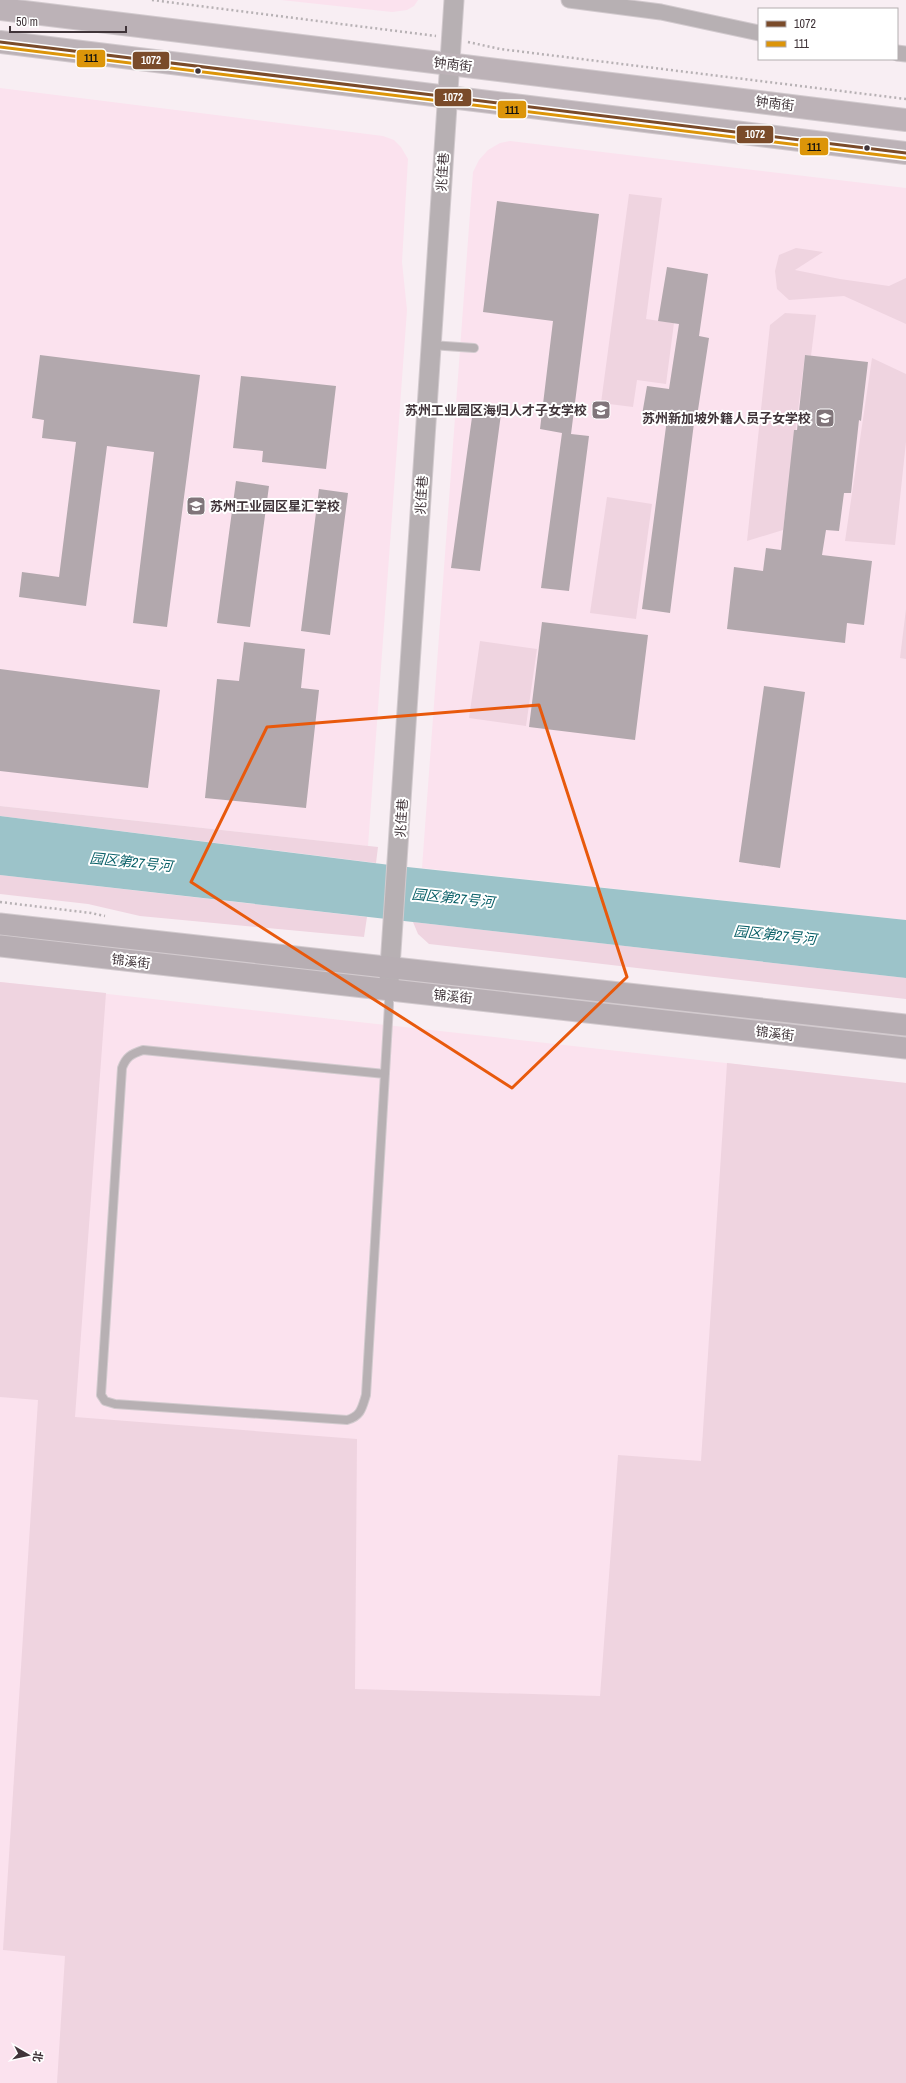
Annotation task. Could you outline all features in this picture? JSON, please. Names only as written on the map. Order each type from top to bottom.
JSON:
[{"type":"main road","name":"钟南街","points":[[0,9],[906,120]]},
{"type":"main road","points":[[0,42],[906,153]]},
{"type":"main road","name":"锦溪街","points":[[0,924],[906,1025]]},
{"type":"main road","name":"锦溪街","points":[[0,946],[906,1048]]},
{"type":"street","name":"兆佳巷","points":[[389,990],[389,967],[398,866],[446,96],[454,0]]},
{"type":"street","points":[[569,0],[661,12],[758,33]]},
{"type":"lane","points":[[431,345],[474,348]]},
{"type":"lane","points":[[385,1074],[143,1050],[131,1053],[125,1060],[122,1068],[101,1395],[105,1401],[115,1404],[347,1420],[356,1418],[362,1410],[366,1395],[385,1074],[389,990]]},
{"type":"path","points":[[152,0],[415,32],[508,50],[906,99]]},
{"type":"highlighted area","points":[[539,705],[627,977],[512,1088],[191,882],[267,727]]},
{"type":"shaded area","points":[[281,0],[418,0],[414,6],[407,10],[392,12]]},
{"type":"shaded area","name":"苏州工业园区星汇学校","points":[[0,88],[383,136],[394,140],[401,147],[408,159],[402,262],[407,310],[368,846],[0,806]]},
{"type":"shaded area","name":"苏州工业园区海归人才子女学校","points":[[510,141],[906,188],[906,920],[422,868],[473,172],[479,160],[488,150],[500,143]]},
{"type":"shaded area","points":[[629,194],[662,198],[646,319],[674,323],[666,384],[637,380],[633,407],[601,403]]},
{"type":"shaded area","points":[[796,248],[823,252],[795,270],[840,279],[889,286],[906,278],[906,324],[844,296],[789,300],[777,289],[775,271],[779,255]]},
{"type":"shaded area","points":[[785,313],[816,315],[811,356],[805,355],[783,530],[747,541],[770,325]]},
{"type":"shaded area","points":[[872,358],[906,374],[906,442],[895,545],[845,541]]},
{"type":"shaded area","points":[[607,497],[652,504],[636,619],[590,613]]},
{"type":"shaded area","points":[[906,609],[906,659],[900,658]]},
{"type":"shaded area","points":[[480,641],[537,649],[526,726],[469,718]]},
{"type":"shaded area","points":[[0,806],[378,847],[376,863],[0,816]]},
{"type":"shaded area","points":[[0,875],[367,917],[364,937],[140,916],[88,904],[0,894]]},
{"type":"shaded area","points":[[413,922],[906,978],[906,999],[429,944],[418,934]]},
{"type":"shaded area","points":[[0,982],[906,1083],[906,2083],[0,2083]]},
{"type":"shaded area","points":[[0,982],[106,993],[75,1417],[357,1439],[355,1689],[600,1696],[618,1455],[701,1461],[727,1063],[906,1083],[906,2083],[57,2083],[65,1956],[3,1950],[38,1400],[0,1397]]},
{"type":"water","name":"园区第27号河","points":[[0,816],[398,866],[906,920],[906,978],[0,875]]},
{"type":"building","points":[[497,201],[599,214],[571,434],[589,436],[569,591],[541,588],[562,433],[540,429],[553,321],[483,312]]},
{"type":"building","points":[[667,267],[708,274],[699,336],[709,338],[696,423],[694,423],[670,613],[642,609],[667,419],[642,415],[647,386],[669,389],[679,324],[658,321]]},
{"type":"building","points":[[40,355],[200,375],[167,627],[133,623],[154,452],[107,446],[86,606],[19,597],[22,572],[59,577],[76,442],[42,438],[44,420],[32,418]]},
{"type":"building","points":[[805,355],[868,362],[861,421],[859,420],[851,493],[844,493],[839,531],[826,530],[822,555],[872,561],[864,625],[847,623],[845,643],[727,629],[734,567],[763,571],[766,548],[781,550],[794,430],[797,430]]},
{"type":"building","points":[[241,376],[336,386],[326,469],[262,462],[263,451],[233,448]]},
{"type":"building","points":[[473,410],[501,414],[480,571],[451,568]]},
{"type":"building","points":[[236,481],[269,486],[250,627],[217,623]]},
{"type":"building","points":[[319,489],[348,493],[330,635],[301,631]]},
{"type":"building","points":[[542,622],[648,635],[635,740],[529,727]]},
{"type":"building","points":[[244,642],[305,649],[301,688],[319,690],[306,808],[205,798],[217,679],[239,681]]},
{"type":"building","points":[[0,669],[160,690],[148,788],[0,771]]},
{"type":"building","points":[[764,686],[805,692],[780,868],[739,862]]},
{"type":"transit line","name":"1072","points":[[0,42],[906,153]]},
{"type":"transit line","name":"111","points":[[0,47],[905,158]]},
{"type":"place","name":"苏州工业园区海归人才子女学校","points":[[601,410]]},
{"type":"place","name":"苏州新加坡外籍人员子女学校","points":[[825,418]]},
{"type":"place","name":"苏州工业园区星汇学校","points":[[196,506]]}]
